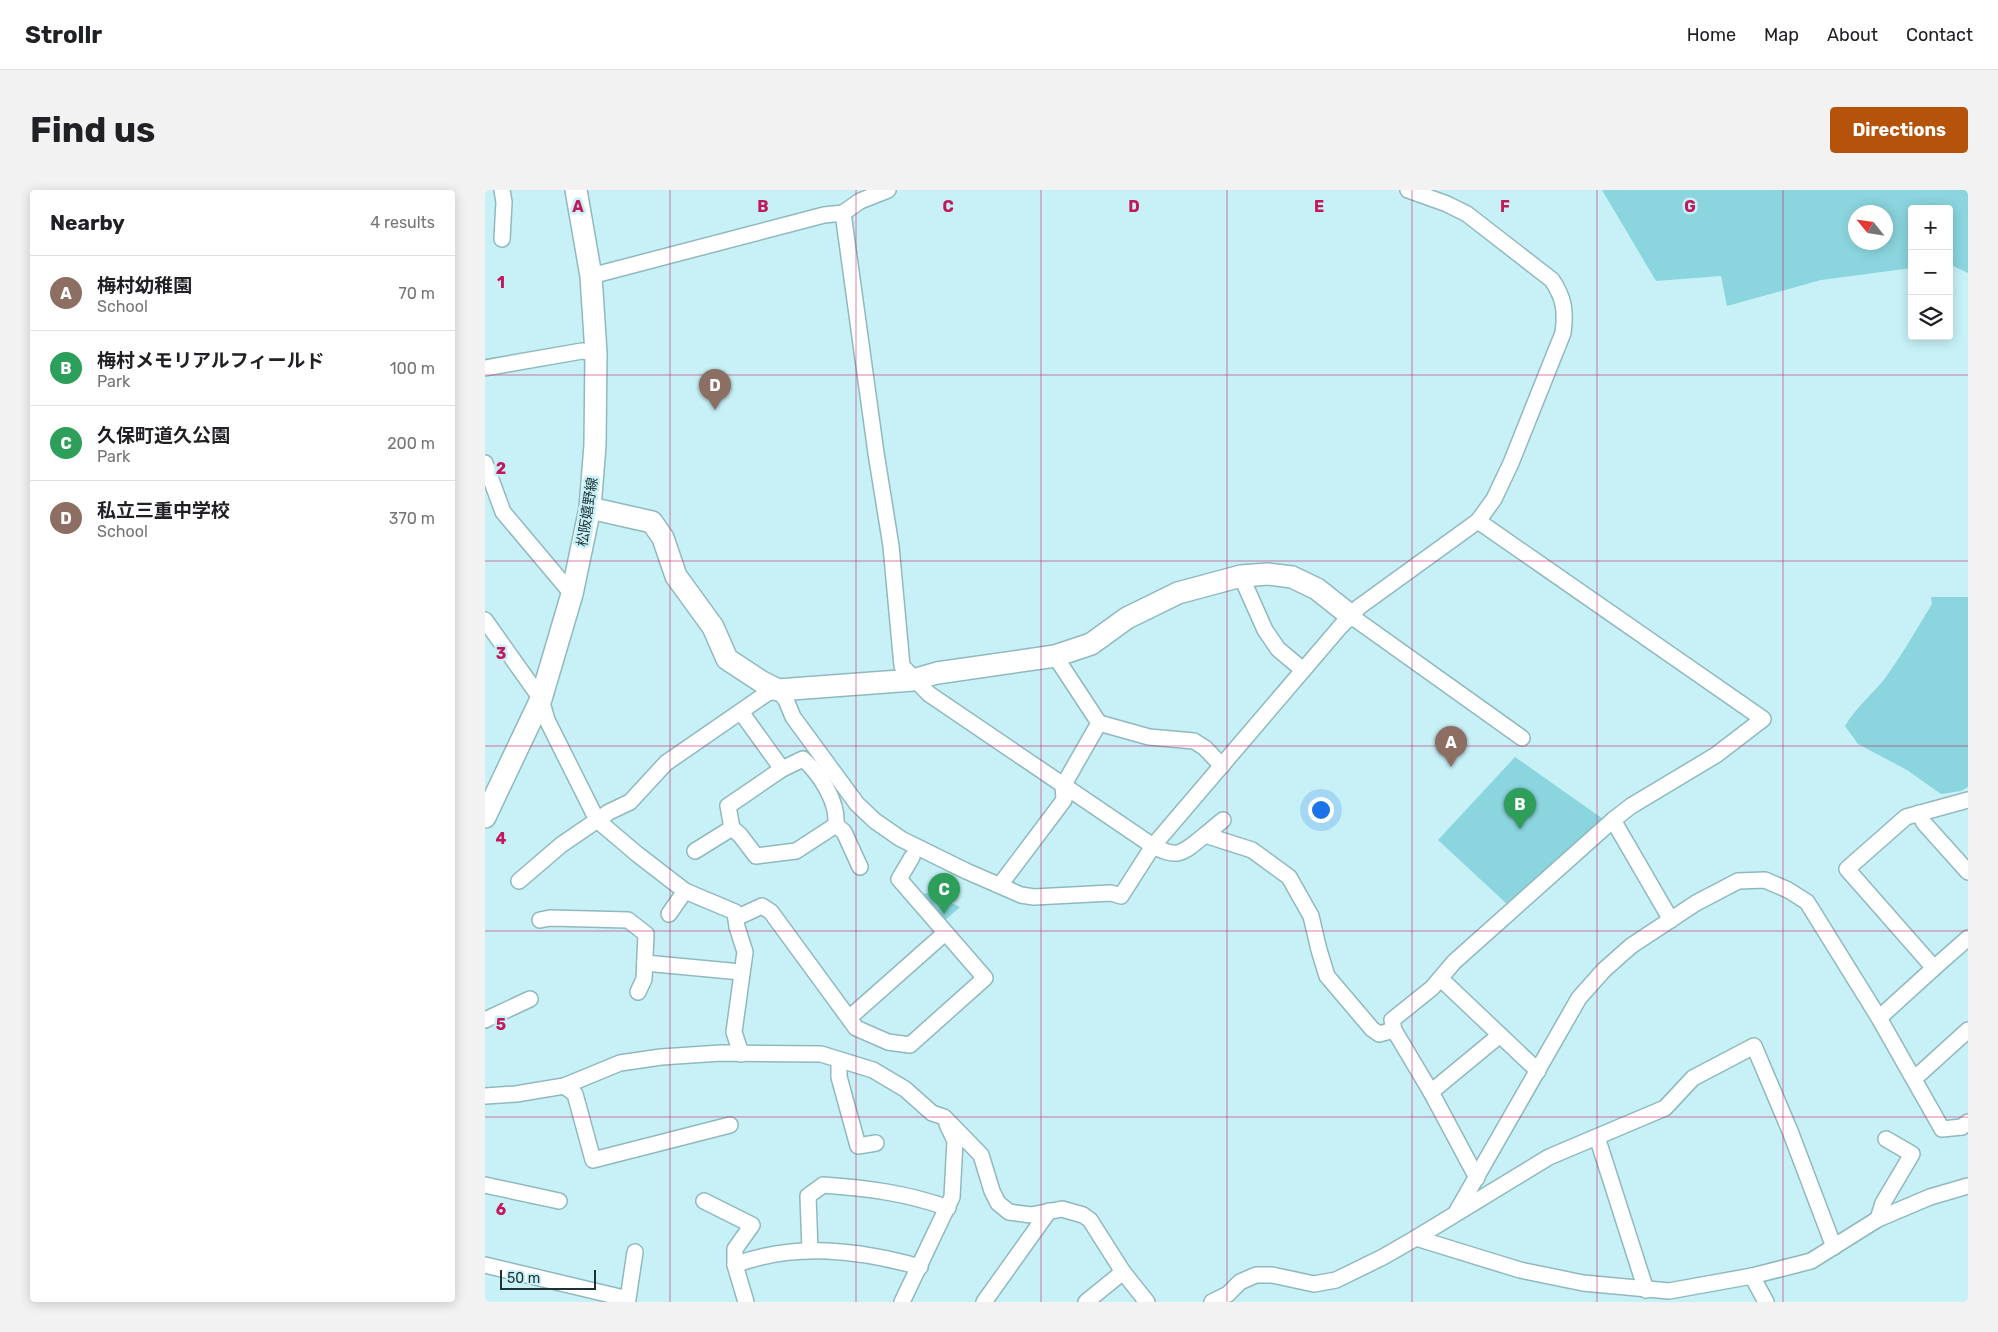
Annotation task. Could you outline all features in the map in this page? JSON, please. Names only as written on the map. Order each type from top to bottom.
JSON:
[{"type":"street","points":[[502,190],[504,202],[502,239]]},
{"type":"street","name":"松阪嬉野線","points":[[485,817],[541,699],[572,594],[590,508],[595,445],[596,353],[591,276],[576,190]]},
{"type":"street","points":[[591,276],[824,215],[843,213],[860,201],[888,190]]},
{"type":"street","points":[[590,508],[652,522],[663,538],[676,576],[713,627],[727,659],[778,690],[786,700],[793,717],[831,771],[857,804],[875,821],[901,839],[966,871],[1021,895],[1034,897],[1111,893],[1121,896],[1153,846],[1359,607],[1478,521],[1494,498],[1511,463],[1563,332],[1566,316],[1561,294],[1552,280],[1467,214],[1447,204],[1408,190]]},
{"type":"street","points":[[843,213],[876,453],[891,546],[902,666],[913,680],[929,694],[1063,786],[1168,854],[1182,853],[1223,820]]},
{"type":"street","points":[[485,368],[582,351],[596,353]]},
{"type":"street","points":[[485,463],[503,512],[572,594]]},
{"type":"street","points":[[1477,1178],[1431,1092],[1393,1030],[1392,1020],[1441,979],[1454,962],[1613,820],[1631,806],[1716,755],[1763,719],[1478,521]]},
{"type":"street","points":[[519,881],[561,845],[609,812],[630,802],[665,763],[766,694],[778,690],[913,680],[937,673],[1055,656],[1091,644],[1127,618],[1178,593],[1241,576],[1268,574],[1292,576],[1317,589],[1351,616],[1522,738]]},
{"type":"street","points":[[1241,576],[1265,630],[1278,649],[1303,670]]},
{"type":"street","points":[[485,620],[541,699],[547,720],[597,820],[685,891],[735,912],[745,952],[734,1032],[741,1054]]},
{"type":"street","points":[[1055,656],[1099,723],[1149,738],[1194,741],[1205,748],[1222,766]]},
{"type":"street","points":[[741,712],[782,768]]},
{"type":"street","points":[[1000,885],[1063,800],[1063,786],[1099,723]]},
{"type":"street","points":[[836,825],[796,851],[756,856],[740,834],[732,828],[728,806],[782,768],[803,760],[813,768],[823,781],[836,817],[836,825],[844,832],[860,867]]},
{"type":"street","points":[[1934,968],[1847,869],[1906,817],[1968,800]]},
{"type":"street","points":[[1919,813],[1925,823],[1968,872]]},
{"type":"street","points":[[1613,820],[1671,920]]},
{"type":"street","points":[[695,851],[732,828]]},
{"type":"street","points":[[1205,835],[1252,850],[1289,877],[1311,916],[1327,976],[1372,1029],[1379,1034],[1393,1030]]},
{"type":"street","points":[[736,918],[762,906],[771,912],[856,1028],[888,1042],[910,1044],[985,978],[899,879],[912,857]]},
{"type":"street","points":[[1456,1213],[1579,998],[1604,970],[1631,946],[1696,903],[1738,882],[1765,880],[1788,890],[1807,902],[1879,1018],[1943,1129],[1962,1127],[1968,1122]]},
{"type":"street","points":[[669,914],[685,891]]},
{"type":"street","points":[[540,920],[550,918],[628,920],[646,934],[644,979],[638,992]]},
{"type":"street","points":[[849,1018],[945,932]]},
{"type":"street","points":[[1879,1018],[1968,938]]},
{"type":"street","points":[[645,963],[741,972]]},
{"type":"street","points":[[1441,979],[1538,1071]]},
{"type":"street","points":[[485,1020],[530,999]]},
{"type":"street","points":[[1914,1079],[1968,1030]]},
{"type":"street","points":[[1431,1092],[1500,1035]]},
{"type":"street","points":[[1212,1302],[1228,1294],[1240,1282],[1256,1275],[1272,1275],[1314,1284],[1335,1280],[1383,1257],[1549,1157],[1665,1108],[1685,1084],[1693,1078],[1755,1046],[1834,1247]]},
{"type":"street","points":[[485,1096],[516,1094],[564,1086],[620,1063],[661,1057],[721,1053],[821,1054],[873,1070],[905,1089],[933,1113],[944,1117],[981,1155],[992,1191],[1003,1208],[1009,1212],[1031,1215],[1062,1209],[1083,1215],[1090,1220],[1123,1272],[1147,1302]]},
{"type":"street","points":[[839,1060],[839,1077],[858,1146],[875,1143]]},
{"type":"street","points":[[564,1086],[575,1094],[593,1160],[730,1125]]},
{"type":"street","points":[[902,1302],[920,1268],[952,1197],[955,1141],[944,1117]]},
{"type":"street","points":[[1597,1137],[1645,1290]]},
{"type":"street","points":[[1878,1219],[1883,1203],[1911,1154],[1887,1140]]},
{"type":"street","points":[[485,1185],[559,1201]]},
{"type":"street","points":[[810,1250],[808,1196],[823,1185],[871,1188],[948,1208]]},
{"type":"street","points":[[1416,1238],[1520,1270],[1583,1283],[1669,1291],[1685,1296],[1811,1261],[1878,1219],[1930,1197],[1968,1186]]},
{"type":"street","points":[[704,1201],[752,1225],[735,1250],[735,1265],[746,1302]]},
{"type":"street","points":[[984,1302],[1049,1211]]},
{"type":"street","points":[[735,1265],[769,1255],[810,1250],[860,1253],[889,1258],[920,1268]]},
{"type":"street","points":[[485,1265],[628,1299],[635,1252]]},
{"type":"street","points":[[1087,1302],[1123,1272]]},
{"type":"street","points":[[1752,1276],[1766,1302]]},
{"type":"shaded area","points":[[1602,190],[1968,190],[1968,273],[1953,266],[1953,205],[1908,205],[1908,269],[1821,280],[1727,306],[1721,276],[1656,281]]},
{"type":"shaded area","points":[[1931,597],[1968,597],[1968,787],[1961,791],[1941,794],[1907,770],[1858,744],[1845,726],[1896,663],[1932,604]]},
{"type":"shaded area","points":[[1515,757],[1603,819],[1508,905],[1438,840]]},
{"type":"shaded area","points":[[930,893],[960,907],[943,922],[917,894]]},
{"type":"place","name":"私立三重中学校","points":[[715,410]]},
{"type":"place","name":"梅村幼稚園","points":[[1451,767]]},
{"type":"place","name":"梅村メモリアルフィールド","points":[[1520,829]]},
{"type":"place","name":"久保町道久公園","points":[[944,914]]}]
